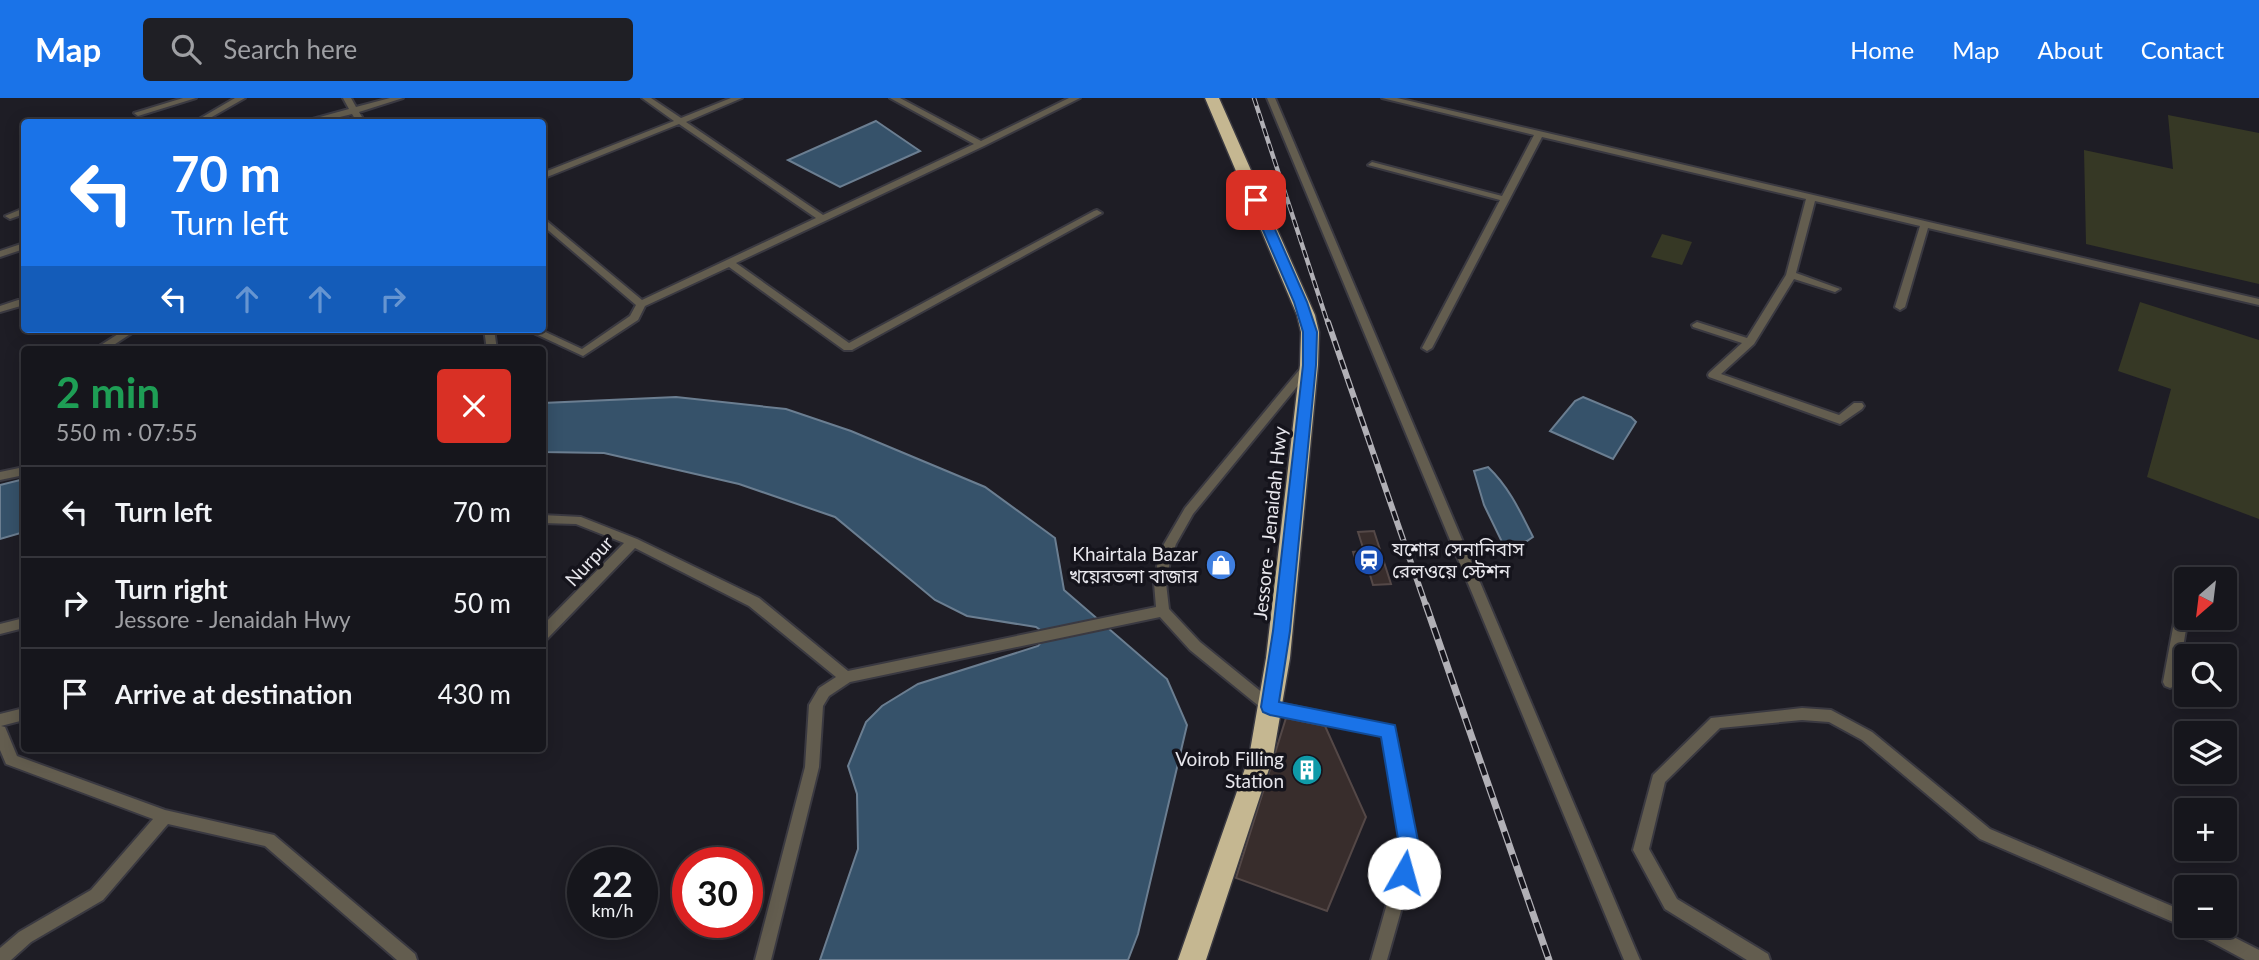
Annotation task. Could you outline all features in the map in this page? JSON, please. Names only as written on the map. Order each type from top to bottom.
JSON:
[{"type":"highway","name":"Jessore - Jenaidah Hwy","points":[[1192,960],[1261,757],[1280,645],[1310,365],[1310,332],[1306,315],[1212,98]]},
{"type":"street","points":[[138,113],[192,98]]},
{"type":"street","points":[[203,119],[241,98]]},
{"type":"street","points":[[347,98],[359,119]]},
{"type":"street","points":[[323,119],[399,98]]},
{"type":"street","points":[[646,98],[823,219]]},
{"type":"street","points":[[546,174],[738,98]]},
{"type":"street","points":[[894,98],[981,144]]},
{"type":"street","points":[[539,333],[583,353],[634,318],[641,304],[1076,98]]},
{"type":"street","points":[[1271,98],[1632,960]]},
{"type":"street","points":[[1391,99],[2259,302]]},
{"type":"street","points":[[1427,348],[1539,134]]},
{"type":"street","points":[[1372,165],[1505,199]]},
{"type":"street","points":[[1811,197],[1791,275],[1750,342],[1713,375],[1840,420],[1858,406]]},
{"type":"street","points":[[10,216],[21,212]]},
{"type":"street","points":[[730,263],[848,348],[1097,213]]},
{"type":"street","points":[[546,223],[641,304]]},
{"type":"street","points":[[1900,307],[1925,223]]},
{"type":"street","points":[[0,266],[4,253],[21,247]]},
{"type":"street","points":[[1791,275],[1835,289]]},
{"type":"street","points":[[0,309],[21,302]]},
{"type":"street","points":[[1697,325],[1750,342]]},
{"type":"street","points":[[104,346],[126,333]]},
{"type":"street","points":[[1310,365],[1189,510],[1164,561],[1160,583],[1163,611],[1195,646],[1270,707],[1389,730],[1410,851],[1379,960]]},
{"type":"street","points":[[0,476],[21,472]]},
{"type":"street","points":[[546,519],[576,520],[634,542],[754,602],[846,677]]},
{"type":"street","name":"Nurpur","points":[[546,631],[634,542]]},
{"type":"street","points":[[763,960],[812,767],[816,705],[824,692],[846,677],[1163,611]]},
{"type":"street","points":[[0,629],[21,624]]},
{"type":"street","points":[[2170,682],[2179,630]]},
{"type":"street","points":[[0,720],[21,715]]},
{"type":"street","points":[[1762,960],[1671,904],[1641,850],[1658,779],[1716,722],[1802,715],[1831,716],[1867,736],[1985,834],[2174,915]]},
{"type":"street","points":[[0,731],[10,761],[165,817],[269,840],[409,960]]},
{"type":"street","points":[[0,959],[25,937],[97,895],[165,817]]},
{"type":"street","points":[[2220,938],[2259,959]]},
{"type":"green space","points":[[2168,115],[2259,133],[2259,284],[2086,244],[2084,150],[2173,169]]},
{"type":"green space","points":[[1662,234],[1692,242],[1682,265],[1651,257]]},
{"type":"green space","points":[[2140,302],[2259,340],[2259,519],[2147,477],[2171,389],[2118,371]]},
{"type":"water","points":[[876,121],[920,151],[840,187],[788,160]]},
{"type":"water","points":[[676,397],[786,409],[851,431],[985,487],[1055,538],[1064,590],[1167,679],[1187,725],[1138,934],[1128,960],[820,960],[858,849],[857,794],[848,766],[866,722],[882,706],[918,684],[1038,646],[1043,632],[1036,627],[967,616],[935,600],[835,517],[739,484],[604,453],[546,452],[546,403]]},
{"type":"water","points":[[1583,397],[1631,417],[1636,422],[1613,459],[1550,431],[1575,401]]},
{"type":"water","points":[[1488,467],[1519,509],[1533,537],[1527,541],[1502,542],[1484,505],[1474,471]]},
{"type":"water","points":[[21,480],[21,533],[0,539],[0,485]]},
{"type":"building","name":"যশোর সেনানিবাস রেলওয়ে স্টেশন","points":[[1374,531],[1391,584],[1373,585],[1368,568],[1358,569],[1353,552],[1364,551],[1358,532]]},
{"type":"building","name":"Voirob Filling Station","points":[[1286,718],[1325,726],[1366,817],[1327,911],[1236,878]]},
{"type":"railway","points":[[1254,98],[1328,324]]},
{"type":"railway","points":[[1328,322],[1426,606]]},
{"type":"railway","points":[[1426,605],[1549,960]]},
{"type":"place","name":"যশোর সেনানিবাস রেলওয়ে স্টেশন","points":[[1369,560]]},
{"type":"place","name":"Khairtala Bazar খয়েরতলা বাজার","points":[[1221,565]]},
{"type":"place","name":"Voirob Filling Station","points":[[1307,770]]},
{"type":"route","points":[[1256,200],[1306,315],[1310,332],[1310,365],[1278,658],[1270,707],[1389,730],[1410,851],[1404,873]]}]
